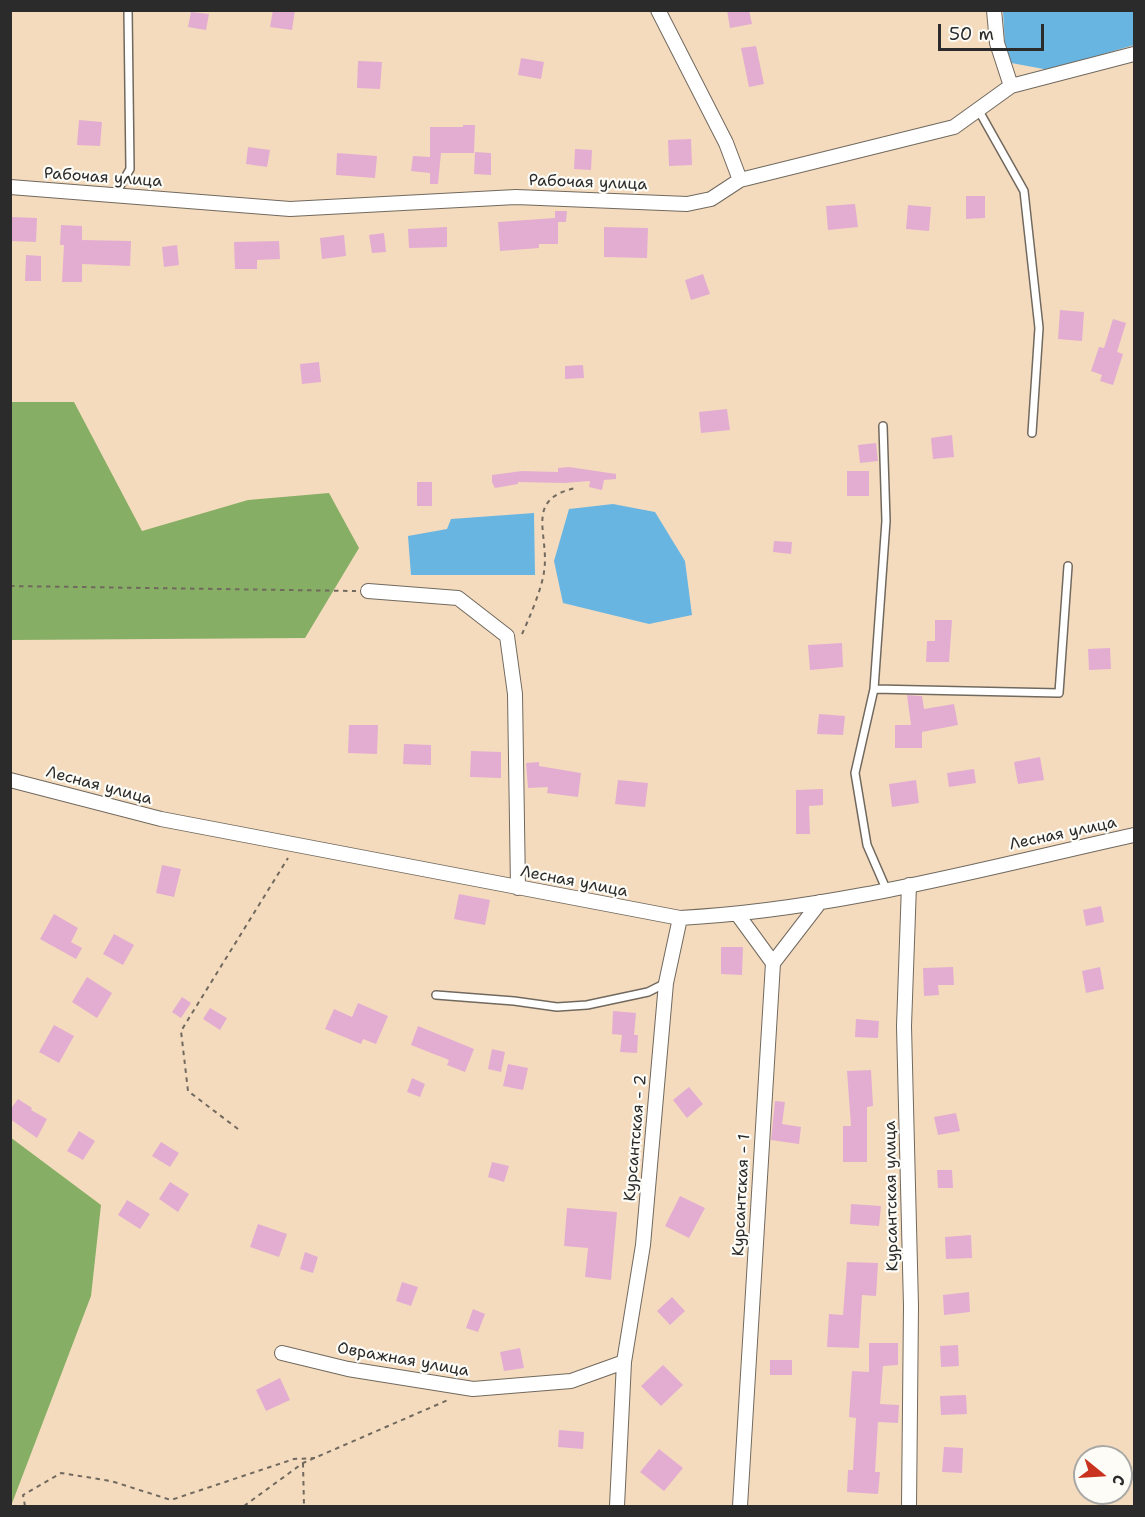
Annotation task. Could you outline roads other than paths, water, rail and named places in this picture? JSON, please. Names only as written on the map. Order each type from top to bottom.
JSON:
[{"type":"street","points":[[658,10],[726,143],[740,180]]},
{"type":"street","points":[[994,10],[997,43],[1011,86]]},
{"type":"street","name":"Рабочая улица","points":[[10,187],[290,209],[516,196],[687,204],[711,199],[740,180],[954,127],[1011,86],[1134,54]]},
{"type":"street","points":[[368,591],[458,598],[507,636],[515,694],[518,888]]},
{"type":"street","name":"Лесная улица","points":[[10,780],[161,819],[680,918],[738,915],[887,891],[1134,835]]},
{"type":"street","name":"Курсантская улица","points":[[909,885],[904,1026],[912,1306],[909,1506]]},
{"type":"street","points":[[738,915],[773,963],[820,902]]},
{"type":"street","name":"Курсантская - 2","points":[[617,1506],[624,1362],[643,1245],[666,983],[680,918]]},
{"type":"street","name":"Курсантская - 1","points":[[740,1506],[773,963]]},
{"type":"street","name":"Овражная улица","points":[[282,1353],[348,1369],[473,1389],[571,1381],[624,1362]]},
{"type":"lane","points":[[115,195],[130,169],[128,10]]},
{"type":"lane","points":[[979,111],[1024,190],[1039,328],[1032,433]]},
{"type":"lane","points":[[883,426],[886,521],[874,689],[855,773],[867,845],[887,891]]},
{"type":"lane","points":[[874,689],[1059,693],[1068,566]]},
{"type":"lane","points":[[436,995],[556,1007],[587,1005],[648,992],[666,983]]},
{"type":"water","points":[[1003,11],[1134,11],[1134,45],[1049,70],[1006,62]]},
{"type":"water","points":[[613,504],[655,512],[685,561],[692,615],[649,624],[563,603],[554,561],[569,509]]},
{"type":"water","points":[[534,513],[535,575],[411,575],[408,536],[447,529],[451,519]]}]
